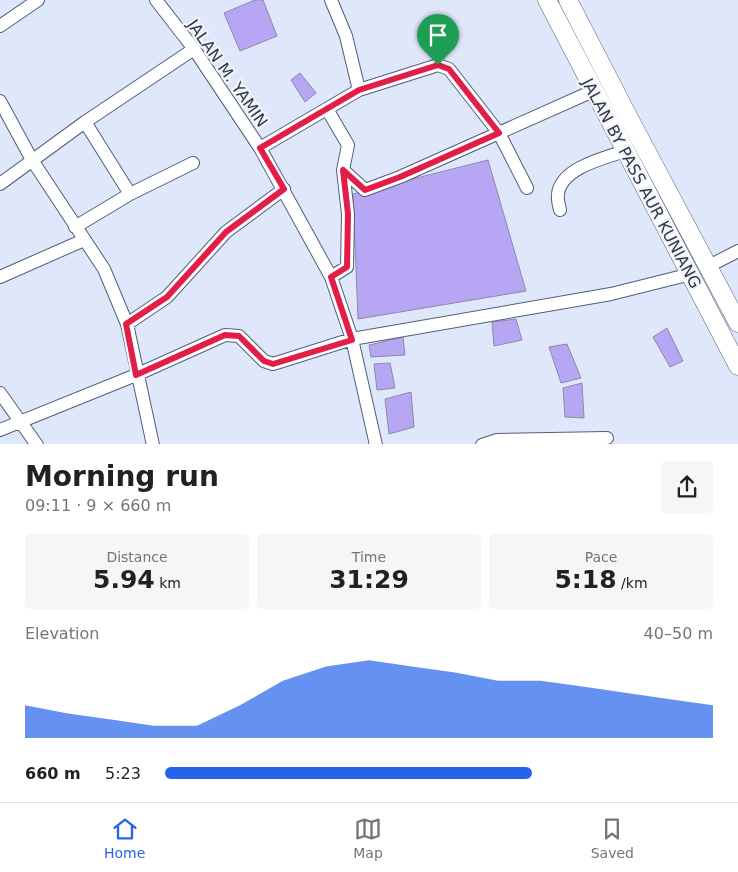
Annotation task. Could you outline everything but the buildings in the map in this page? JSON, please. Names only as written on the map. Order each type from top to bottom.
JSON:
[{"type":"highway","name":"JALAN BY PASS AUR KUNIANG","points":[[547,0],[738,366]]},
{"type":"highway","name":"JALAN BY PASS AUR KUNIANG","points":[[568,0],[738,323]]},
{"type":"highway","points":[[614,130],[630,120]]},
{"type":"street","points":[[0,26],[38,0]]},
{"type":"street","name":"JALAN M. YAMIN","points":[[156,0],[194,50],[260,148],[331,277],[352,340],[376,444]]},
{"type":"street","points":[[331,0],[346,36],[359,90]]},
{"type":"street","points":[[0,184],[84,122],[194,50]]},
{"type":"street","points":[[260,148],[359,90],[438,65],[449,69],[499,133],[527,188]]},
{"type":"street","points":[[343,170],[365,190],[400,177],[593,91]]},
{"type":"street","points":[[0,101],[32,160],[104,268],[126,324],[153,444]]},
{"type":"street","points":[[326,109],[348,145],[343,170],[348,214],[347,267],[331,277]]},
{"type":"street","points":[[84,122],[130,194]]},
{"type":"street","points":[[560,210],[558,195],[568,175],[584,166],[625,151]]},
{"type":"street","points":[[75,227],[130,194],[194,163]]},
{"type":"street","points":[[126,324],[167,297],[226,232],[284,189]]},
{"type":"street","points":[[0,277],[84,240]]},
{"type":"street","points":[[708,266],[738,251]]},
{"type":"street","points":[[0,430],[136,375],[225,335],[239,336],[264,361],[273,364],[352,340],[611,294],[691,274]]},
{"type":"street","points":[[0,393],[37,444]]},
{"type":"street","points":[[482,444],[497,440],[607,438]]},
{"type":"route","points":[[438,65],[449,69],[499,133],[400,177],[365,190],[343,170],[348,214],[347,267],[331,277],[352,340],[268,364],[239,336],[225,335],[136,375],[126,324],[167,297],[226,232],[284,189],[260,148],[359,90],[438,65]]}]
